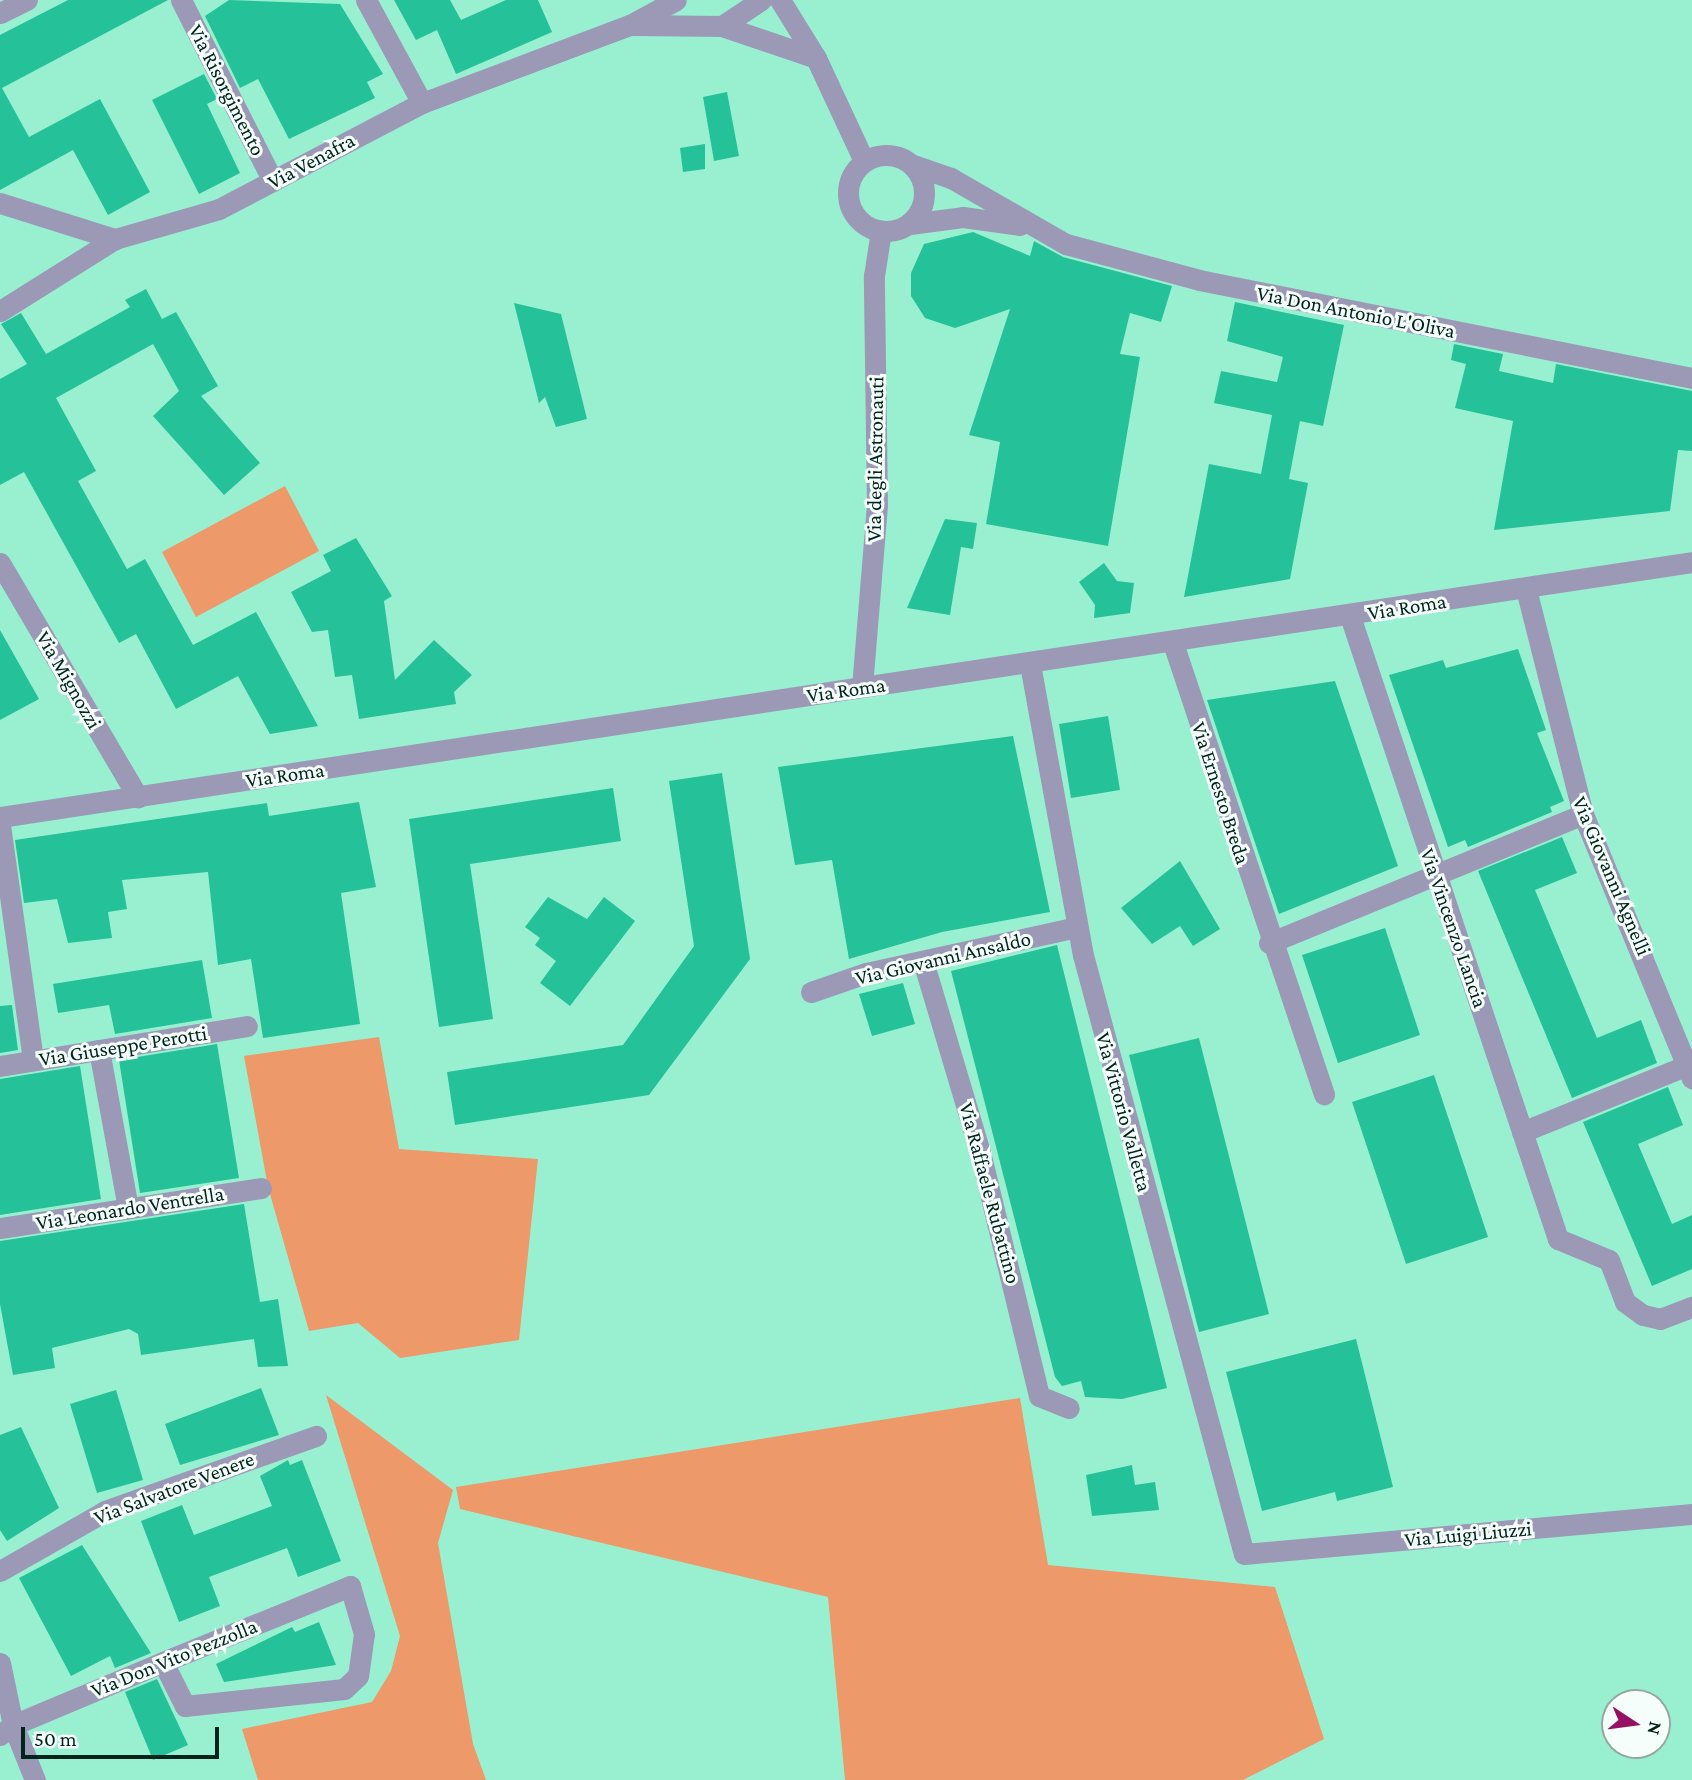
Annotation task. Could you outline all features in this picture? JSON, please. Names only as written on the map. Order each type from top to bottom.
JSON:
[{"type":"street","points":[[0,13],[27,0]]},
{"type":"street","name":"Via Risorgimento","points":[[181,0],[273,181]]},
{"type":"street","points":[[366,0],[422,103]]},
{"type":"street","name":"Via Venafra","points":[[0,311],[115,239],[219,209],[422,103],[630,25],[676,0]]},
{"type":"street","points":[[722,26],[761,0]]},
{"type":"street","points":[[780,0],[816,58],[864,161]]},
{"type":"street","name":"Via Venafra","points":[[630,25],[722,26],[816,58]]},
{"type":"street","points":[[884,154],[914,165],[924,202],[910,224],[881,231],[851,208],[849,183],[864,161],[884,154]]},
{"type":"street","name":"Via Don Antonio L'Oliva","points":[[914,165],[951,178],[1026,226]]},
{"type":"street","points":[[0,203],[115,239]]},
{"type":"street","name":"Via Don Antonio L'Oliva","points":[[910,224],[963,217],[1026,226],[1199,280],[1692,378]]},
{"type":"street","name":"Via degli Astronauti","points":[[862,687],[877,505],[874,276],[881,231]]},
{"type":"street","name":"Via Roma","points":[[0,817],[862,687],[1173,643],[1692,562]]},
{"type":"street","name":"Via Mignozzi","points":[[0,563],[138,797]]},
{"type":"street","name":"Via Giovanni Agnelli","points":[[1525,589],[1583,814],[1690,1071]]},
{"type":"street","name":"Via Vincenzo Lancia","points":[[1350,616],[1558,1239],[1609,1260],[1625,1302],[1643,1315],[1660,1319],[1692,1307]]},
{"type":"street","name":"Via Ernesto Breda","points":[[1173,643],[1269,943],[1324,1094]]},
{"type":"street","name":"Via Vittorio Valletta","points":[[1030,664],[1077,927],[1244,1554]]},
{"type":"street","points":[[1269,943],[1583,814]]},
{"type":"street","points":[[0,825],[33,1060]]},
{"type":"street","name":"Via Giovanni Ansaldo","points":[[811,992],[923,961],[1077,927]]},
{"type":"street","name":"Via Raffaele Rubattino","points":[[923,961],[980,1152],[1039,1396],[1069,1408]]},
{"type":"street","name":"Via Giuseppe Perotti","points":[[0,1066],[247,1026]]},
{"type":"street","points":[[99,1050],[128,1208]]},
{"type":"street","points":[[1522,1132],[1690,1071]]},
{"type":"street","name":"Via Leonardo Ventrella","points":[[0,1228],[261,1188]]},
{"type":"street","name":"Via Salvatore Venere","points":[[0,1571],[105,1511],[316,1436]]},
{"type":"street","name":"Via Luigi Liuzzi","points":[[1244,1554],[1692,1514]]},
{"type":"street","name":"Via Don Vito Pezzolla","points":[[6,1730],[163,1662],[350,1586],[364,1656],[358,1676],[344,1689],[185,1706],[163,1662]]},
{"type":"street","points":[[0,1663],[6,1730],[36,1780]]},
{"type":"shaded area","points":[[285,486],[319,551],[196,617],[162,552]]},
{"type":"shaded area","points":[[379,1037],[399,1149],[538,1159],[519,1340],[400,1358],[358,1323],[309,1331],[268,1187],[244,1056]]},
{"type":"shaded area","points":[[326,1395],[453,1490],[438,1543],[473,1744],[486,1780],[258,1780],[242,1729],[372,1702],[391,1671],[400,1636]]},
{"type":"shaded area","points":[[1020,1398],[1048,1565],[1275,1587],[1324,1739],[1243,1780],[845,1780],[828,1597],[460,1509],[456,1487]]},
{"type":"building","points":[[68,0],[168,0],[2,88],[29,137],[100,99],[150,192],[108,215],[73,150],[0,190],[0,35]]},
{"type":"building","points":[[229,0],[340,4],[383,74],[367,82],[375,98],[289,139],[258,79],[240,88],[205,16]]},
{"type":"building","points":[[394,0],[450,0],[461,20],[506,0],[538,0],[552,32],[456,74],[437,30],[416,40]]},
{"type":"building","points":[[204,74],[217,99],[207,104],[240,173],[199,194],[152,100]]},
{"type":"building","points":[[727,92],[739,156],[714,161],[703,97]]},
{"type":"building","points":[[705,144],[705,169],[683,172],[680,148]]},
{"type":"building","points":[[973,232],[1030,256],[1034,241],[1063,257],[1172,286],[1161,322],[1130,313],[1120,354],[1140,357],[1108,546],[986,524],[1000,442],[969,435],[1010,309],[955,328],[925,318],[911,296],[911,273],[924,244]]},
{"type":"building","points":[[146,289],[162,319],[176,312],[218,386],[201,396],[260,463],[224,495],[153,416],[179,391],[153,344],[56,398],[96,471],[78,481],[127,569],[145,559],[193,645],[256,612],[318,726],[270,734],[238,676],[176,709],[136,634],[119,643],[24,472],[0,485],[0,379],[27,364],[1,324],[21,313],[46,354],[130,307],[125,300]]},
{"type":"building","points":[[1235,302],[1344,325],[1323,426],[1300,421],[1289,479],[1308,483],[1290,579],[1184,597],[1209,464],[1261,474],[1272,415],[1214,403],[1221,371],[1277,382],[1283,357],[1227,341]]},
{"type":"building","points":[[514,303],[561,314],[587,419],[556,427],[545,397],[539,403]]},
{"type":"building","points":[[1454,344],[1503,354],[1499,371],[1553,383],[1556,364],[1692,391],[1692,451],[1678,450],[1670,511],[1494,530],[1513,421],[1455,408],[1466,364],[1451,360]]},
{"type":"building","points":[[945,519],[977,523],[973,549],[961,547],[950,615],[907,608]]},
{"type":"building","points":[[356,538],[392,596],[384,601],[395,680],[434,640],[472,675],[454,692],[456,704],[359,719],[352,675],[335,677],[328,630],[312,632],[291,592],[331,571],[323,555]]},
{"type":"building","points":[[1104,563],[1117,581],[1134,583],[1130,613],[1094,618],[1095,605],[1079,582]]},
{"type":"building","points":[[0,630],[39,699],[0,720]]},
{"type":"building","points":[[1518,649],[1546,730],[1537,733],[1564,801],[1550,807],[1552,812],[1468,847],[1465,840],[1448,847],[1389,675],[1443,660],[1446,668]]},
{"type":"building","points":[[1335,681],[1398,866],[1279,914],[1207,700]]},
{"type":"building","points":[[1108,716],[1120,790],[1071,798],[1059,724]]},
{"type":"building","points":[[1013,736],[1050,912],[942,932],[849,959],[832,860],[795,865],[778,767]]},
{"type":"building","points":[[722,773],[750,959],[649,1095],[455,1125],[447,1072],[623,1045],[694,946],[669,781]]},
{"type":"building","points":[[613,788],[621,841],[470,864],[493,1019],[439,1027],[409,819]]},
{"type":"building","points":[[359,802],[376,887],[341,893],[360,1024],[263,1038],[251,959],[218,965],[208,872],[122,880],[127,909],[108,912],[112,938],[68,943],[57,899],[24,903],[15,840],[267,803],[269,816]]},
{"type":"building","points":[[1562,837],[1577,873],[1535,890],[1597,1038],[1641,1020],[1657,1063],[1572,1098],[1478,871]]},
{"type":"building","points":[[1180,861],[1220,929],[1193,946],[1180,926],[1152,944],[1121,908]]},
{"type":"building","points":[[548,897],[587,919],[604,897],[635,921],[570,1006],[540,983],[556,961],[535,945],[540,938],[525,927]]},
{"type":"building","points":[[1385,928],[1420,1035],[1338,1063],[1302,955]]},
{"type":"building","points":[[1057,945],[1167,1388],[1122,1399],[1085,1397],[1081,1381],[1062,1386],[1055,1377],[951,971]]},
{"type":"building","points":[[202,960],[212,1018],[115,1034],[109,1005],[58,1013],[53,984]]},
{"type":"building","points":[[903,983],[915,1024],[872,1036],[859,994]]},
{"type":"building","points":[[12,1005],[18,1050],[0,1053],[0,1006]]},
{"type":"building","points":[[1199,1038],[1269,1314],[1199,1332],[1129,1055]]},
{"type":"building","points":[[217,1044],[239,1178],[140,1193],[119,1060]]},
{"type":"building","points":[[80,1066],[101,1199],[0,1215],[0,1079]]},
{"type":"building","points":[[1434,1075],[1488,1237],[1406,1264],[1352,1102]]},
{"type":"building","points":[[1668,1087],[1683,1125],[1638,1144],[1672,1224],[1692,1215],[1692,1269],[1652,1286],[1583,1122]]},
{"type":"building","points":[[244,1204],[260,1302],[278,1299],[288,1366],[258,1367],[254,1339],[141,1355],[138,1334],[129,1329],[52,1348],[55,1368],[13,1375],[0,1304],[0,1241]]},
{"type":"building","points":[[1356,1339],[1393,1487],[1337,1501],[1335,1492],[1262,1511],[1226,1372]]},
{"type":"building","points":[[261,1388],[279,1435],[180,1465],[165,1424]]},
{"type":"building","points":[[116,1390],[143,1480],[97,1493],[70,1404]]},
{"type":"building","points":[[21,1427],[59,1508],[7,1541],[0,1530],[0,1435]]},
{"type":"building","points":[[288,1460],[290,1465],[302,1460],[341,1561],[298,1577],[287,1548],[209,1577],[220,1606],[179,1622],[141,1521],[182,1505],[194,1535],[272,1506],[260,1476]]},
{"type":"building","points":[[1132,1465],[1135,1485],[1155,1482],[1159,1510],[1092,1516],[1086,1475]]},
{"type":"building","points":[[82,1545],[151,1653],[115,1668],[110,1656],[71,1676],[19,1578]]},
{"type":"building","points":[[319,1622],[336,1665],[224,1682],[216,1664],[292,1627],[295,1632]]},
{"type":"building","points":[[157,1679],[188,1745],[153,1760],[125,1692]]}]
